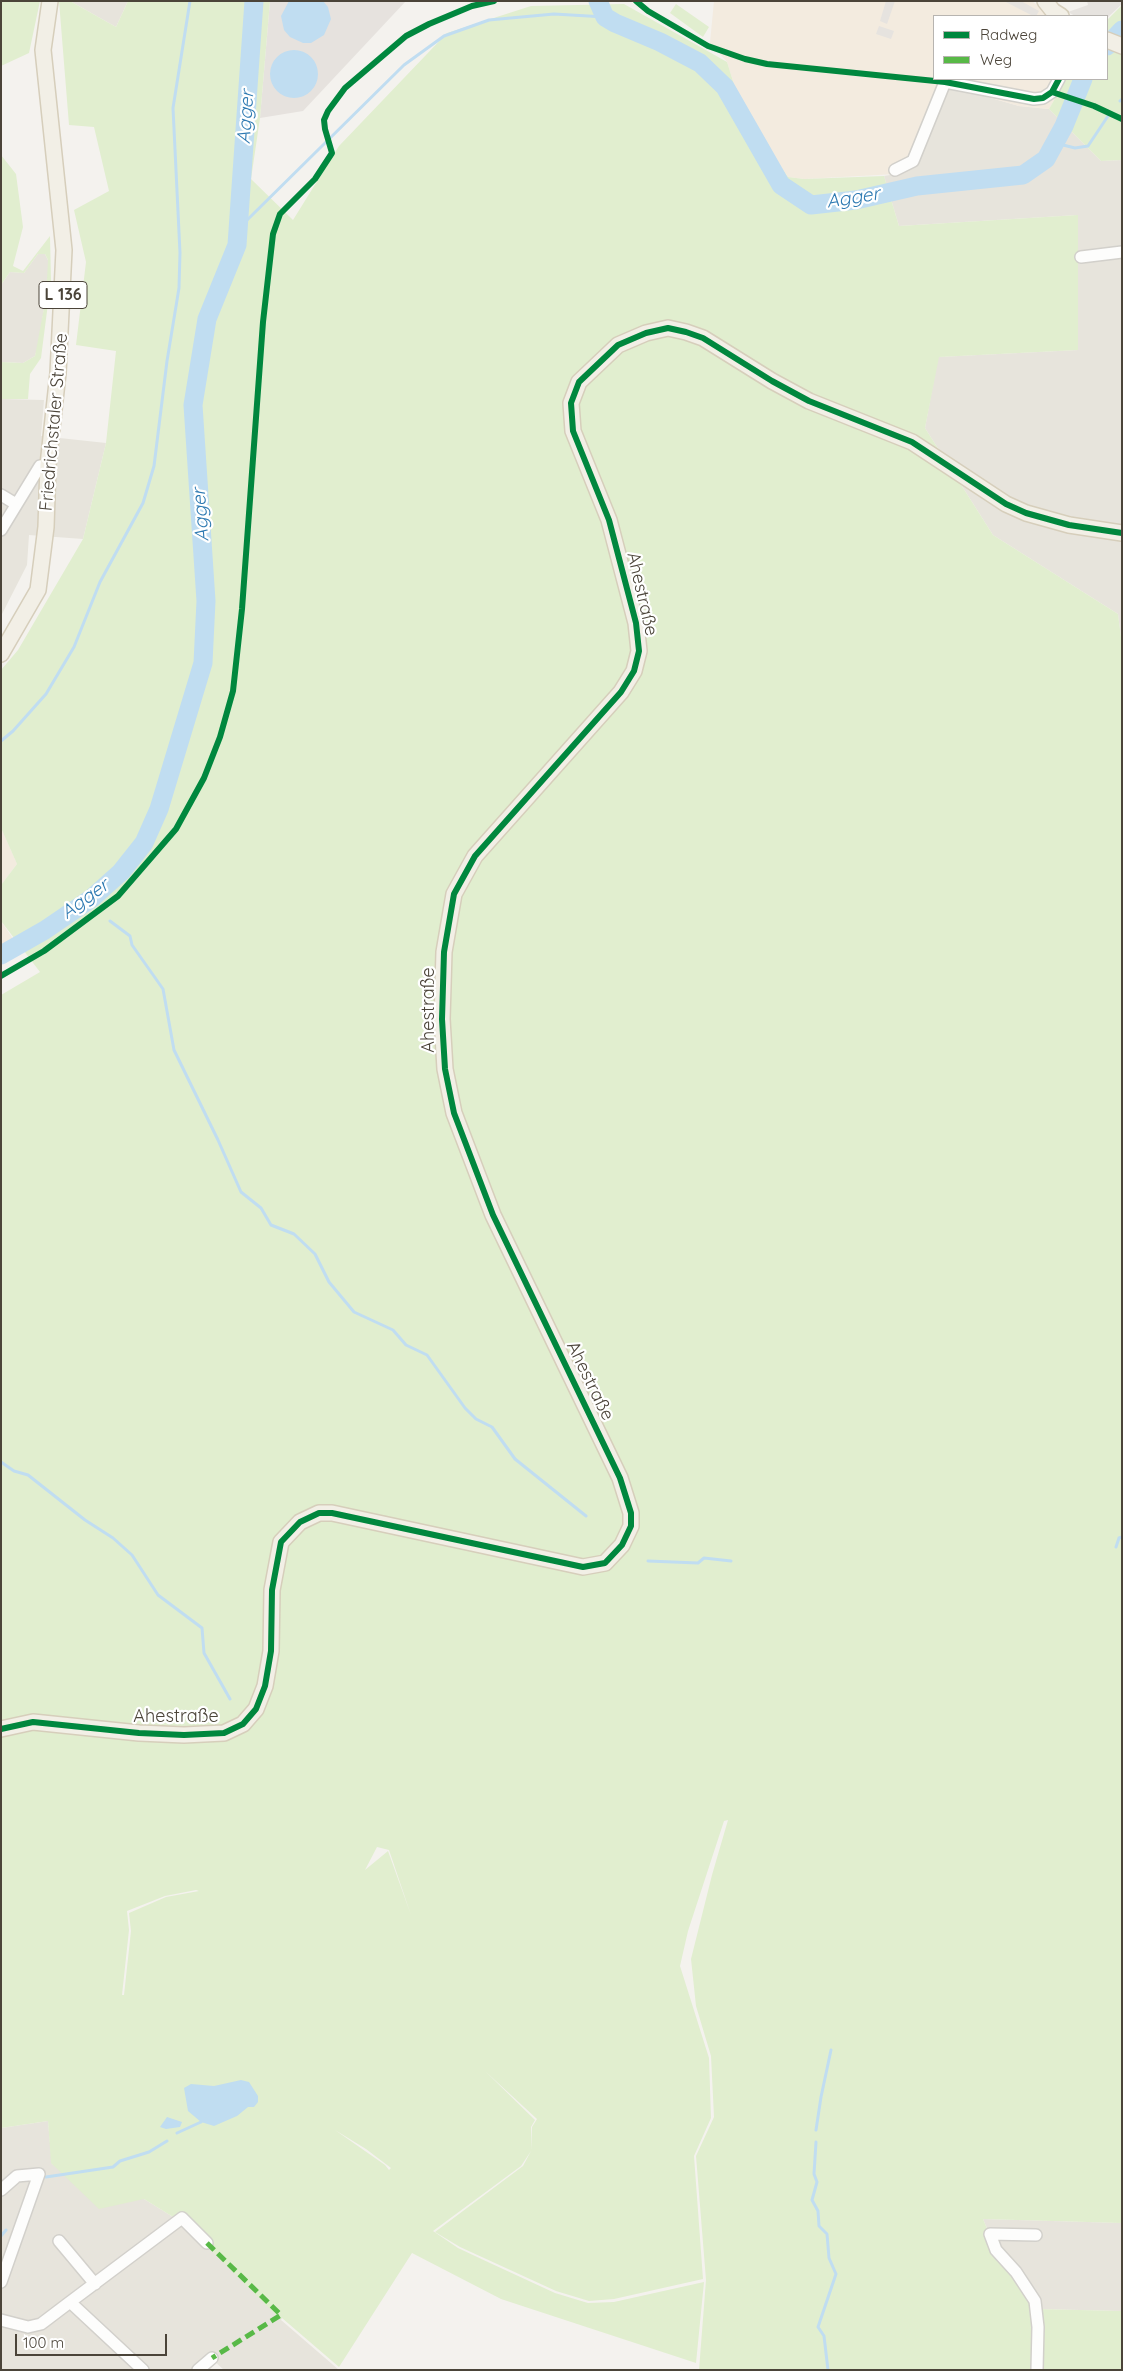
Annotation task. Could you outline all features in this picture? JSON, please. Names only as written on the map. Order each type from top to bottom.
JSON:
[{"type":"main road","name":"Friedrichstaler Straße","points":[[1,654],[38,590],[46,527],[48,465],[58,372],[64,256],[43,50],[50,1]]},
{"type":"main road","points":[[1045,1],[1053,11],[1059,15]]},
{"type":"main road","points":[[1108,40],[1122,46]]},
{"type":"main road","name":"Ahestraße","points":[[1,1730],[33,1722],[139,1733],[184,1735],[224,1734],[243,1724],[256,1709],[265,1686],[271,1651],[272,1590],[281,1542],[300,1522],[319,1513],[332,1513],[583,1566],[605,1563],[622,1545],[631,1526],[631,1513],[620,1478],[493,1215],[454,1113],[445,1069],[442,1019],[444,952],[454,894],[475,856],[621,692],[634,671],[640,651],[636,623],[609,520],[573,431],[570,403],[579,382],[618,345],[646,333],[668,328],[686,332],[703,338],[809,402],[912,442],[1006,504],[1026,513],[1069,525],[1122,533]]},
{"type":"street","points":[[895,170],[913,161],[945,82],[1034,99],[1043,98],[1048,95],[1058,80]]},
{"type":"street","points":[[1081,257],[1122,252]]},
{"type":"street","points":[[1,530],[40,466],[48,465]]},
{"type":"street","points":[[1,496],[16,504]]},
{"type":"street","points":[[1,2190],[17,2176],[39,2174],[1,2282]]},
{"type":"street","points":[[1,2320],[28,2327],[41,2324],[182,2218],[207,2243]]},
{"type":"street","points":[[1036,2235],[990,2234],[996,2250],[1016,2272],[1035,2301],[1038,2327],[1037,2370]]},
{"type":"street","points":[[59,2241],[95,2284]]},
{"type":"street","points":[[70,2302],[143,2370]]},
{"type":"street","points":[[198,2370],[212,2358]]},
{"type":"shaded area","points":[[70,1],[128,1],[116,27]]},
{"type":"shaded area","points":[[270,1],[406,1],[303,111],[260,118]]},
{"type":"shaded area","points":[[714,1],[1032,1],[1050,15],[933,15],[933,80],[1065,80],[1049,109],[1019,106],[949,86],[924,149],[896,174],[804,179],[788,177],[749,121],[737,94],[727,62],[710,43]]},
{"type":"shaded area","points":[[886,1],[895,1],[887,24],[880,21]]},
{"type":"shaded area","points":[[1004,1],[1021,1],[1039,11],[1037,15],[1031,15]]},
{"type":"shaded area","points":[[1087,1],[1122,1],[1122,4],[1108,17],[1108,15],[1073,15],[1068,12],[1088,5]]},
{"type":"shaded area","points":[[879,26],[894,31],[891,39],[876,34]]},
{"type":"shaded area","points":[[949,86],[1019,106],[1049,109],[1101,161],[1122,160],[1122,645],[1118,614],[993,535],[925,428],[938,357],[1078,350],[1078,215],[899,226],[884,176],[896,174]]},
{"type":"shaded area","points":[[38,254],[45,254],[48,260],[48,277],[40,338],[35,356],[23,363],[1,362],[1,285],[10,272],[24,273]]},
{"type":"shaded area","points":[[1,399],[44,400],[41,436],[106,443],[83,539],[29,535],[27,565],[1,616]]},
{"type":"shaded area","points":[[1,828],[17,864],[1,885]]},
{"type":"shaded area","points":[[1,921],[13,939],[1,946]]},
{"type":"shaded area","points":[[48,2121],[52,2164],[144,2199],[186,2225],[282,2318],[281,2320],[339,2370],[224,2370],[213,2360],[201,2370],[1,2370],[1,2128]]},
{"type":"shaded area","points":[[983,2219],[1122,2223],[1122,2311],[1037,2309],[989,2233]]},
{"type":"green space","points":[[1,1],[40,1],[29,53],[1,66]]},
{"type":"green space","points":[[59,1],[70,1],[116,27],[128,1],[270,1],[260,118],[251,179],[293,220],[339,146],[447,33],[531,6],[624,4],[727,62],[737,94],[749,121],[788,177],[804,179],[884,176],[899,226],[1078,215],[1078,350],[939,357],[925,428],[993,535],[1118,614],[1122,645],[1122,2223],[983,2219],[996,2250],[1034,2301],[1037,2370],[699,2370],[706,2280],[696,2156],[714,2117],[711,2056],[696,2006],[691,1959],[728,1820],[724,1821],[688,1931],[680,1966],[709,2058],[711,2118],[694,2156],[703,2279],[614,2299],[589,2301],[556,2291],[460,2247],[435,2232],[523,2166],[531,2151],[521,2166],[433,2231],[458,2248],[490,2263],[555,2293],[588,2303],[614,2302],[704,2282],[696,2363],[501,2299],[412,2253],[339,2367],[282,2318],[280,2319],[186,2225],[144,2199],[99,2209],[51,2163],[48,2121],[1,2128],[1,995],[40,972],[1,921],[1,885],[17,864],[1,828],[1,670],[18,650],[83,539],[106,443],[116,351],[76,345],[86,262],[74,210],[109,191],[94,127],[69,125]],"holes":[[[377,1847],[389,1850],[411,1915],[388,1851],[365,1870]],[[199,1891],[166,1897],[129,1913],[131,1931],[124,1995],[122,1995],[129,1930],[127,1911],[165,1896]],[[485,2071],[537,2119],[532,2127],[532,2150],[531,2127],[535,2120]],[[335,2130],[366,2149],[391,2168],[389,2170],[385,2165]]]},
{"type":"green space","points":[[676,4],[709,27],[703,37],[670,13]]},
{"type":"green space","points":[[1122,5],[1122,40],[1108,34],[1108,19]]},
{"type":"green space","points":[[1108,47],[1122,53],[1122,160],[1101,161],[1049,109],[1065,80],[1108,80]]},
{"type":"green space","points":[[1,155],[16,174],[23,227],[13,266],[23,271],[50,236],[51,280],[41,358],[30,374],[28,399],[1,399],[1,362],[23,363],[35,356],[46,297],[48,260],[45,254],[38,254],[24,273],[10,272],[1,285]]},
{"type":"green space","points":[[1037,2309],[1122,2311],[1122,2370],[1038,2370]]},
{"type":"water","points":[[289,1],[323,1],[328,7],[331,19],[324,35],[311,43],[303,43],[290,37],[284,30],[281,16]]},
{"type":"water","points":[[289,50],[299,50],[311,57],[318,69],[318,79],[311,91],[299,98],[289,98],[281,94],[274,87],[270,79],[270,69],[274,61],[281,54]]},
{"type":"water","points":[[241,2080],[249,2082],[258,2096],[258,2102],[254,2107],[248,2107],[237,2116],[214,2126],[201,2122],[188,2111],[184,2088],[191,2084],[214,2086]]},
{"type":"water","points":[[167,2117],[182,2122],[180,2127],[166,2129],[160,2127]]},
{"type":"waterway","points":[[1,741],[13,731],[46,694],[74,647],[100,582],[143,503],[154,466],[167,361],[179,288],[180,253],[173,108],[190,1]]},
{"type":"waterway","name":"Agger","points":[[1,955],[45,930],[92,898],[121,872],[144,843],[159,809],[203,663],[206,601],[193,405],[207,319],[237,245],[254,1]]},
{"type":"waterway","name":"Agger","points":[[598,1],[605,17],[700,63],[725,87],[781,185],[811,205],[856,200],[917,186],[1023,175],[1046,159],[1064,126],[1083,80]]},
{"type":"waterway","points":[[238,229],[404,65],[444,36],[489,20],[554,14],[605,17]]},
{"type":"waterway","name":"Agger","points":[[1108,45],[1122,30]]},
{"type":"waterway","points":[[1055,143],[1075,148],[1088,146],[1108,116]]},
{"type":"waterway","points":[[110,921],[130,936],[132,945],[163,989],[174,1050],[241,1192],[261,1208],[271,1225],[294,1234],[315,1254],[329,1282],[354,1312],[393,1330],[406,1345],[427,1355],[465,1408],[476,1419],[492,1427],[515,1459],[586,1516]]},
{"type":"waterway","points":[[1,1462],[14,1471],[28,1475],[85,1520],[113,1538],[132,1555],[158,1595],[202,1628],[204,1653],[230,1699]]},
{"type":"waterway","points":[[1116,1547],[1119,1538],[1122,1537]]},
{"type":"waterway","points":[[648,1561],[698,1563],[704,1558],[731,1561]]},
{"type":"waterway","points":[[816,2130],[831,2050]]},
{"type":"waterway","points":[[177,2133],[201,2122]]},
{"type":"waterway","points":[[46,2177],[113,2167],[120,2161],[149,2152],[167,2141]]},
{"type":"waterway","points":[[816,2142],[814,2174],[817,2182],[812,2200],[818,2211],[819,2226],[827,2234],[829,2258],[836,2274],[818,2327],[824,2336],[828,2370]]},
{"type":"waterway","points":[[1,2236],[6,2230]]},
{"type":"marked path","points":[[207,2243],[281,2315],[212,2358]]},
{"type":"cycle path","points":[[1,976],[44,951],[118,896],[176,829],[204,778],[220,737],[233,691],[242,609],[263,322],[273,234],[280,214],[315,179],[332,153],[324,120],[328,111],[345,88],[406,36],[472,6],[494,1]]},
{"type":"cycle path","points":[[636,1],[648,11],[708,46],[745,59],[767,64],[945,82],[1034,99],[1043,98],[1052,92],[1058,80]]},
{"type":"cycle path","points":[[1052,92],[1094,106],[1122,119]]},
{"type":"cycle path","points":[[1,1729],[33,1722],[139,1733],[184,1735],[224,1733],[243,1724],[256,1709],[265,1686],[271,1651],[272,1590],[281,1542],[300,1522],[319,1513],[332,1513],[583,1567],[605,1563],[622,1545],[631,1526],[631,1513],[620,1478],[493,1215],[454,1113],[445,1069],[442,1019],[444,952],[454,894],[475,856],[621,692],[634,671],[639,651],[636,623],[609,520],[573,431],[571,403],[579,382],[618,345],[646,333],[668,328],[686,332],[703,338],[772,381],[809,401],[912,442],[1006,504],[1026,513],[1069,525],[1122,533]]}]
